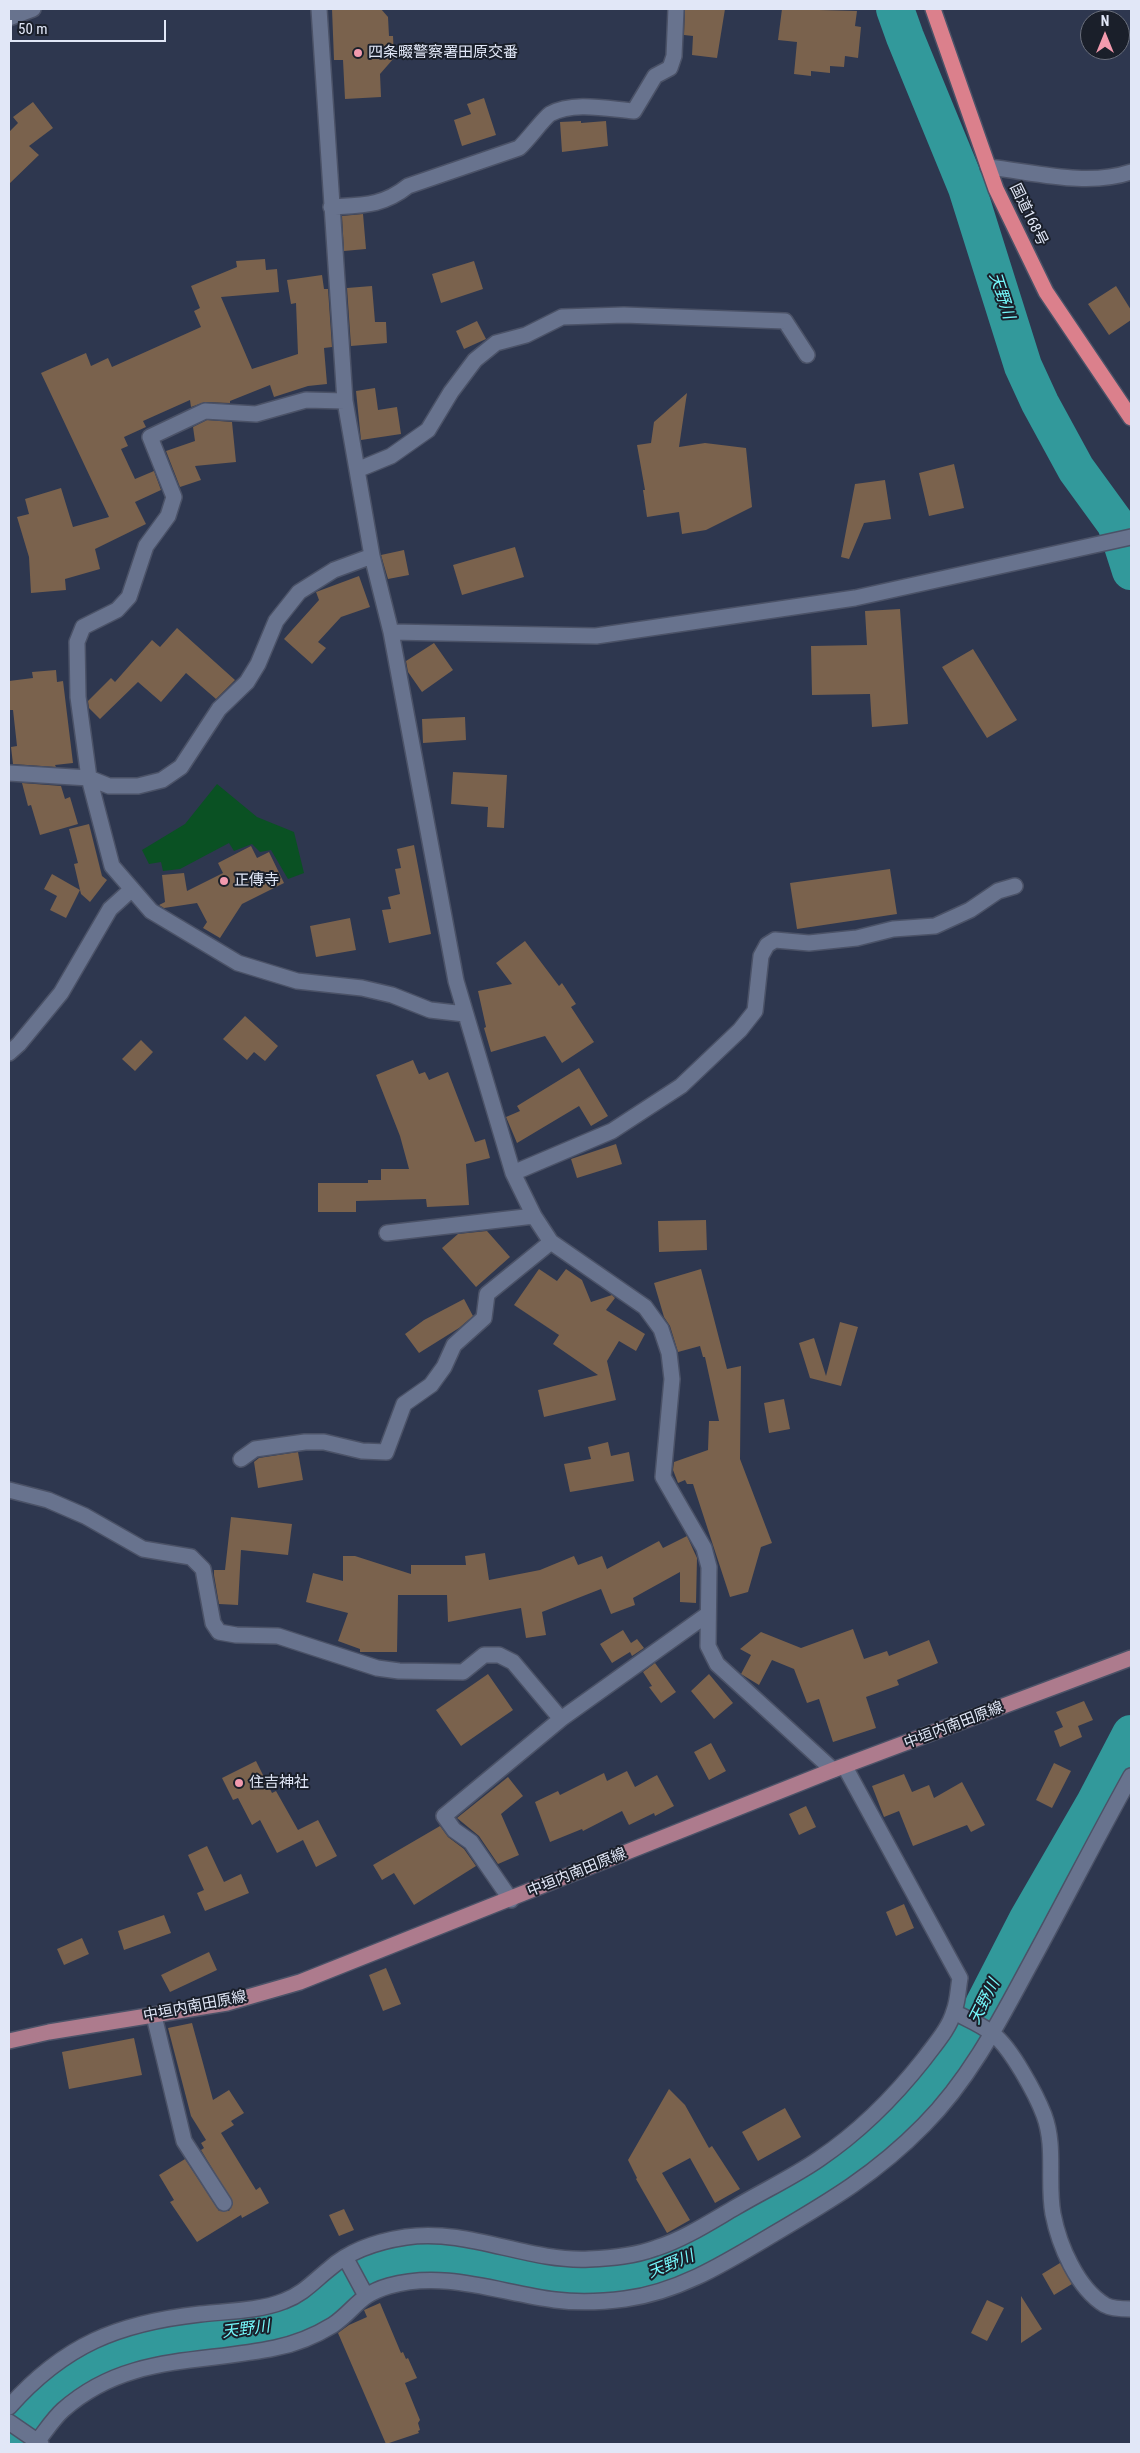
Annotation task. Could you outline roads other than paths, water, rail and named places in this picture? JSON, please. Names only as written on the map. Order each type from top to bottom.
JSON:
[{"type":"highway","name":"国道168号","points":[[933,9],[996,189],[1046,292],[1131,418]]},
{"type":"main road","name":"中垣内南田原線","points":[[9,2041],[49,2032],[227,2004],[300,1982],[839,1769],[1131,1658]]},
{"type":"street","points":[[9,18],[33,9]]},
{"type":"street","points":[[9,2407],[30,2383],[64,2356],[100,2337],[138,2324],[282,2302],[306,2290],[331,2267],[346,2257],[377,2243],[434,2235],[465,2238],[556,2258],[585,2259],[628,2256],[658,2248],[685,2236],[818,2160],[863,2125],[908,2080],[940,2038],[954,2012],[960,1978],[839,1769],[717,1664],[708,1646],[709,1567],[704,1548],[663,1478],[672,1379],[669,1353],[661,1329],[645,1308],[551,1242],[534,1216],[512,1173],[454,971],[391,632],[372,556],[345,401],[319,9]]},
{"type":"street","points":[[331,207],[374,204],[393,198],[408,186],[518,148],[532,137],[549,115],[564,108],[592,107],[634,110],[655,76],[670,68],[674,56],[676,9]]},
{"type":"street","points":[[988,167],[1078,178],[1110,178],[1131,172]]},
{"type":"street","points":[[357,470],[391,456],[428,430],[475,360],[496,343],[526,336],[562,317],[624,315],[785,321],[807,355]]},
{"type":"street","points":[[345,401],[306,400],[256,414],[204,411],[150,437],[174,497],[168,516],[146,546],[129,597],[117,610],[83,627],[77,642],[78,697],[89,778],[112,866],[151,911],[238,963],[297,981],[362,988],[392,995],[430,1010],[466,1014]]},
{"type":"street","points":[[391,632],[596,636],[855,598],[1131,537]]},
{"type":"street","points":[[9,773],[89,778],[109,786],[138,786],[162,780],[181,766],[220,709],[247,682],[258,664],[276,621],[299,592],[334,570],[372,556]]},
{"type":"street","points":[[512,1173],[612,1131],[681,1086],[740,1030],[755,1011],[760,956],[767,945],[775,940],[809,943],[857,938],[893,929],[935,926],[970,910],[998,891],[1015,886]]},
{"type":"street","points":[[9,1053],[19,1044],[61,993],[110,909],[132,889]]},
{"type":"street","points":[[386,1233],[534,1216]]},
{"type":"street","points":[[241,1459],[255,1449],[305,1442],[324,1442],[362,1451],[386,1452],[404,1404],[431,1385],[444,1367],[454,1345],[484,1318],[487,1294],[551,1242]]},
{"type":"street","points":[[9,1490],[48,1500],[85,1516],[143,1549],[191,1557],[203,1569],[214,1624],[219,1632],[236,1635],[278,1636],[377,1668],[399,1671],[463,1672],[484,1656],[499,1656],[513,1662],[561,1719]]},
{"type":"street","points":[[510,1900],[471,1842],[454,1830],[444,1816],[561,1719],[708,1614]]},
{"type":"street","points":[[9,2422],[39,2443],[61,2412],[85,2394],[115,2377],[145,2366],[273,2348],[305,2340],[335,2323],[365,2294],[389,2286],[424,2279],[446,2280],[555,2300],[588,2302],[633,2298],[684,2283],[715,2269],[869,2176],[928,2122],[956,2088],[993,2033],[1131,1776]]},
{"type":"street","points":[[954,2012],[993,2033],[1006,2046],[1044,2115],[1050,2138],[1053,2213],[1060,2237],[1076,2272],[1092,2296],[1107,2306],[1131,2310]]},
{"type":"street","points":[[154,2016],[184,2142],[224,2203]]},
{"type":"street","points":[[346,2257],[365,2294]]},
{"type":"waterway","name":"天野川","points":[[895,9],[967,188],[1023,366],[1040,403],[1076,469],[1116,524],[1131,571]]},
{"type":"waterway","name":"天野川","points":[[9,2443],[31,2411],[71,2373],[116,2351],[164,2339],[274,2327],[311,2313],[342,2287],[370,2268],[404,2257],[440,2258],[550,2281],[604,2283],[654,2275],[719,2244],[781,2209],[876,2145],[906,2118],[942,2075],[969,2034],[1028,1919],[1095,1803],[1131,1734]]},
{"type":"place","name":"四条畷警察署田原交番","points":[[358,53]]},
{"type":"place","name":"正傳寺","points":[[224,881]]},
{"type":"place","name":"住吉神社","points":[[239,1783]]}]
